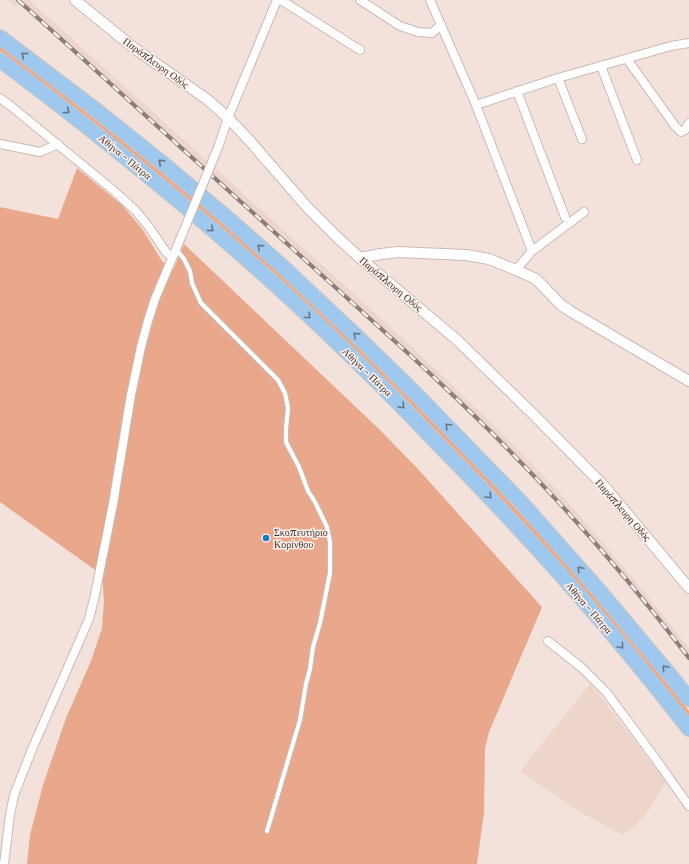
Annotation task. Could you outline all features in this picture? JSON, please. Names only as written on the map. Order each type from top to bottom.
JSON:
[{"type":"highway","name":"Αθήνα - Πάτρα","points":[[0,37],[107,118],[223,214],[294,276],[368,346],[413,390],[525,507],[597,588],[689,699]]},
{"type":"highway","name":"Αθήνα - Πάτρα","points":[[0,60],[95,132],[220,236],[281,290],[387,391],[480,486],[520,530],[595,614],[689,729]]},
{"type":"street","name":"Παράπλευρη Οδός","points":[[75,0],[134,48],[208,100],[228,118],[307,207],[338,238],[457,340],[604,486],[689,588]]},
{"type":"street","points":[[4,864],[14,795],[33,747],[89,619],[111,511],[131,395],[148,321],[172,257],[277,0]]},
{"type":"street","points":[[281,0],[360,50]]},
{"type":"street","points":[[360,0],[400,26],[418,32],[432,32],[441,25]]},
{"type":"street","points":[[430,0],[476,105],[532,251]]},
{"type":"street","points":[[476,105],[558,78],[672,46],[689,43]]},
{"type":"street","points":[[627,59],[675,126],[681,132],[685,130],[689,123]]},
{"type":"street","points":[[601,66],[637,160]]},
{"type":"street","points":[[558,78],[582,139]]},
{"type":"street","points":[[518,91],[565,216]]},
{"type":"street","points":[[0,98],[114,190],[135,210],[163,248],[172,257]]},
{"type":"street","points":[[0,144],[40,152],[58,144]]},
{"type":"street","points":[[516,270],[532,251],[584,212]]},
{"type":"street","points":[[360,258],[398,252],[466,255],[489,259],[516,270],[539,282],[561,305],[570,311],[689,381]]},
{"type":"street","points":[[548,641],[582,668],[608,693],[689,806]]},
{"type":"lane","points":[[177,245],[190,271],[192,283],[201,303],[278,380],[285,393],[288,408],[286,442],[299,467],[308,491],[327,527],[330,542],[330,573],[328,585],[313,647],[300,720],[267,831]]},
{"type":"shaded area","points":[[8,0],[29,0],[438,371],[559,492],[650,599],[689,648],[689,662],[643,604],[552,498],[432,378],[22,6],[14,5]]},
{"type":"shaded area","points":[[0,46],[111,131],[183,190],[289,282],[341,330],[441,430],[539,533],[632,640],[677,695],[689,711],[689,718],[563,567],[485,481],[396,389],[272,273],[216,223],[100,127],[0,51]]},
{"type":"shaded area","name":"Σκοπευτήριο Κορίνθου","points":[[77,168],[122,205],[143,230],[162,261],[173,270],[184,244],[379,429],[418,469],[542,607],[489,732],[485,748],[484,812],[477,864],[27,864],[30,835],[43,785],[66,718],[91,661],[102,628],[104,601],[102,575],[0,502],[0,207],[58,219]]},
{"type":"shaded area","points":[[590,684],[666,782],[643,818],[623,835],[582,813],[520,771]]},
{"type":"railway","points":[[18,0],[408,353],[481,422],[572,516],[644,600],[689,658]]},
{"type":"place","name":"Σκοπευτήριο Κορίνθου","points":[[266,538]]}]
